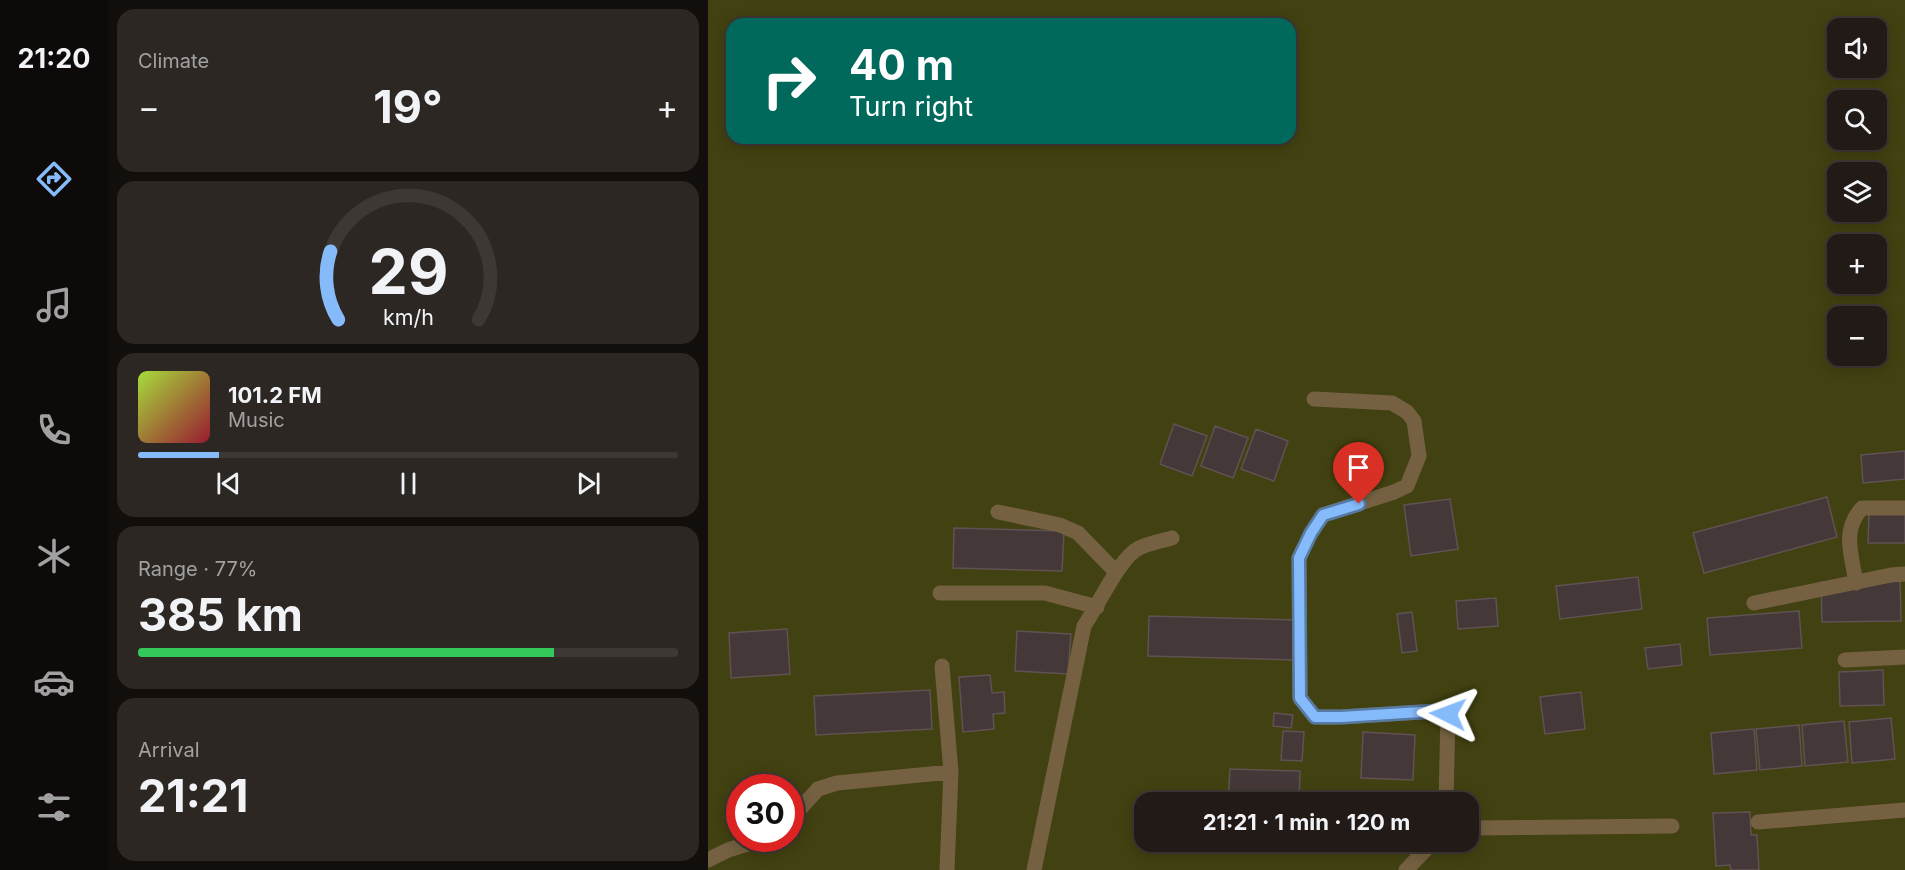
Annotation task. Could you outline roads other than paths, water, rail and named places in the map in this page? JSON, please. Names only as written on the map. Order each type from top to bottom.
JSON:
[{"type":"street","points":[[1314,399],[1392,403],[1407,412],[1414,421],[1419,456],[1407,486],[1323,515],[1311,533],[1299,558],[1300,698],[1315,717],[1437,711],[1448,714],[1446,792]]},
{"type":"street","points":[[1856,583],[1848,533],[1856,515],[1862,508],[1905,508]]},
{"type":"street","points":[[998,512],[1060,525],[1078,533],[1116,572]]},
{"type":"street","points":[[1034,870],[1084,626],[1116,572],[1137,548],[1172,538]]},
{"type":"street","points":[[1754,603],[1905,574]]},
{"type":"street","points":[[940,593],[1045,593],[1097,607]]},
{"type":"street","points":[[1845,660],[1905,657]]},
{"type":"street","points":[[942,666],[951,772],[947,870]]},
{"type":"street","points":[[804,804],[818,789],[837,783],[951,772]]},
{"type":"street","points":[[1758,822],[1905,810]]},
{"type":"street","points":[[1479,828],[1672,826]]},
{"type":"street","points":[[708,860],[726,851]]},
{"type":"street","points":[[1406,870],[1423,852]]}]
